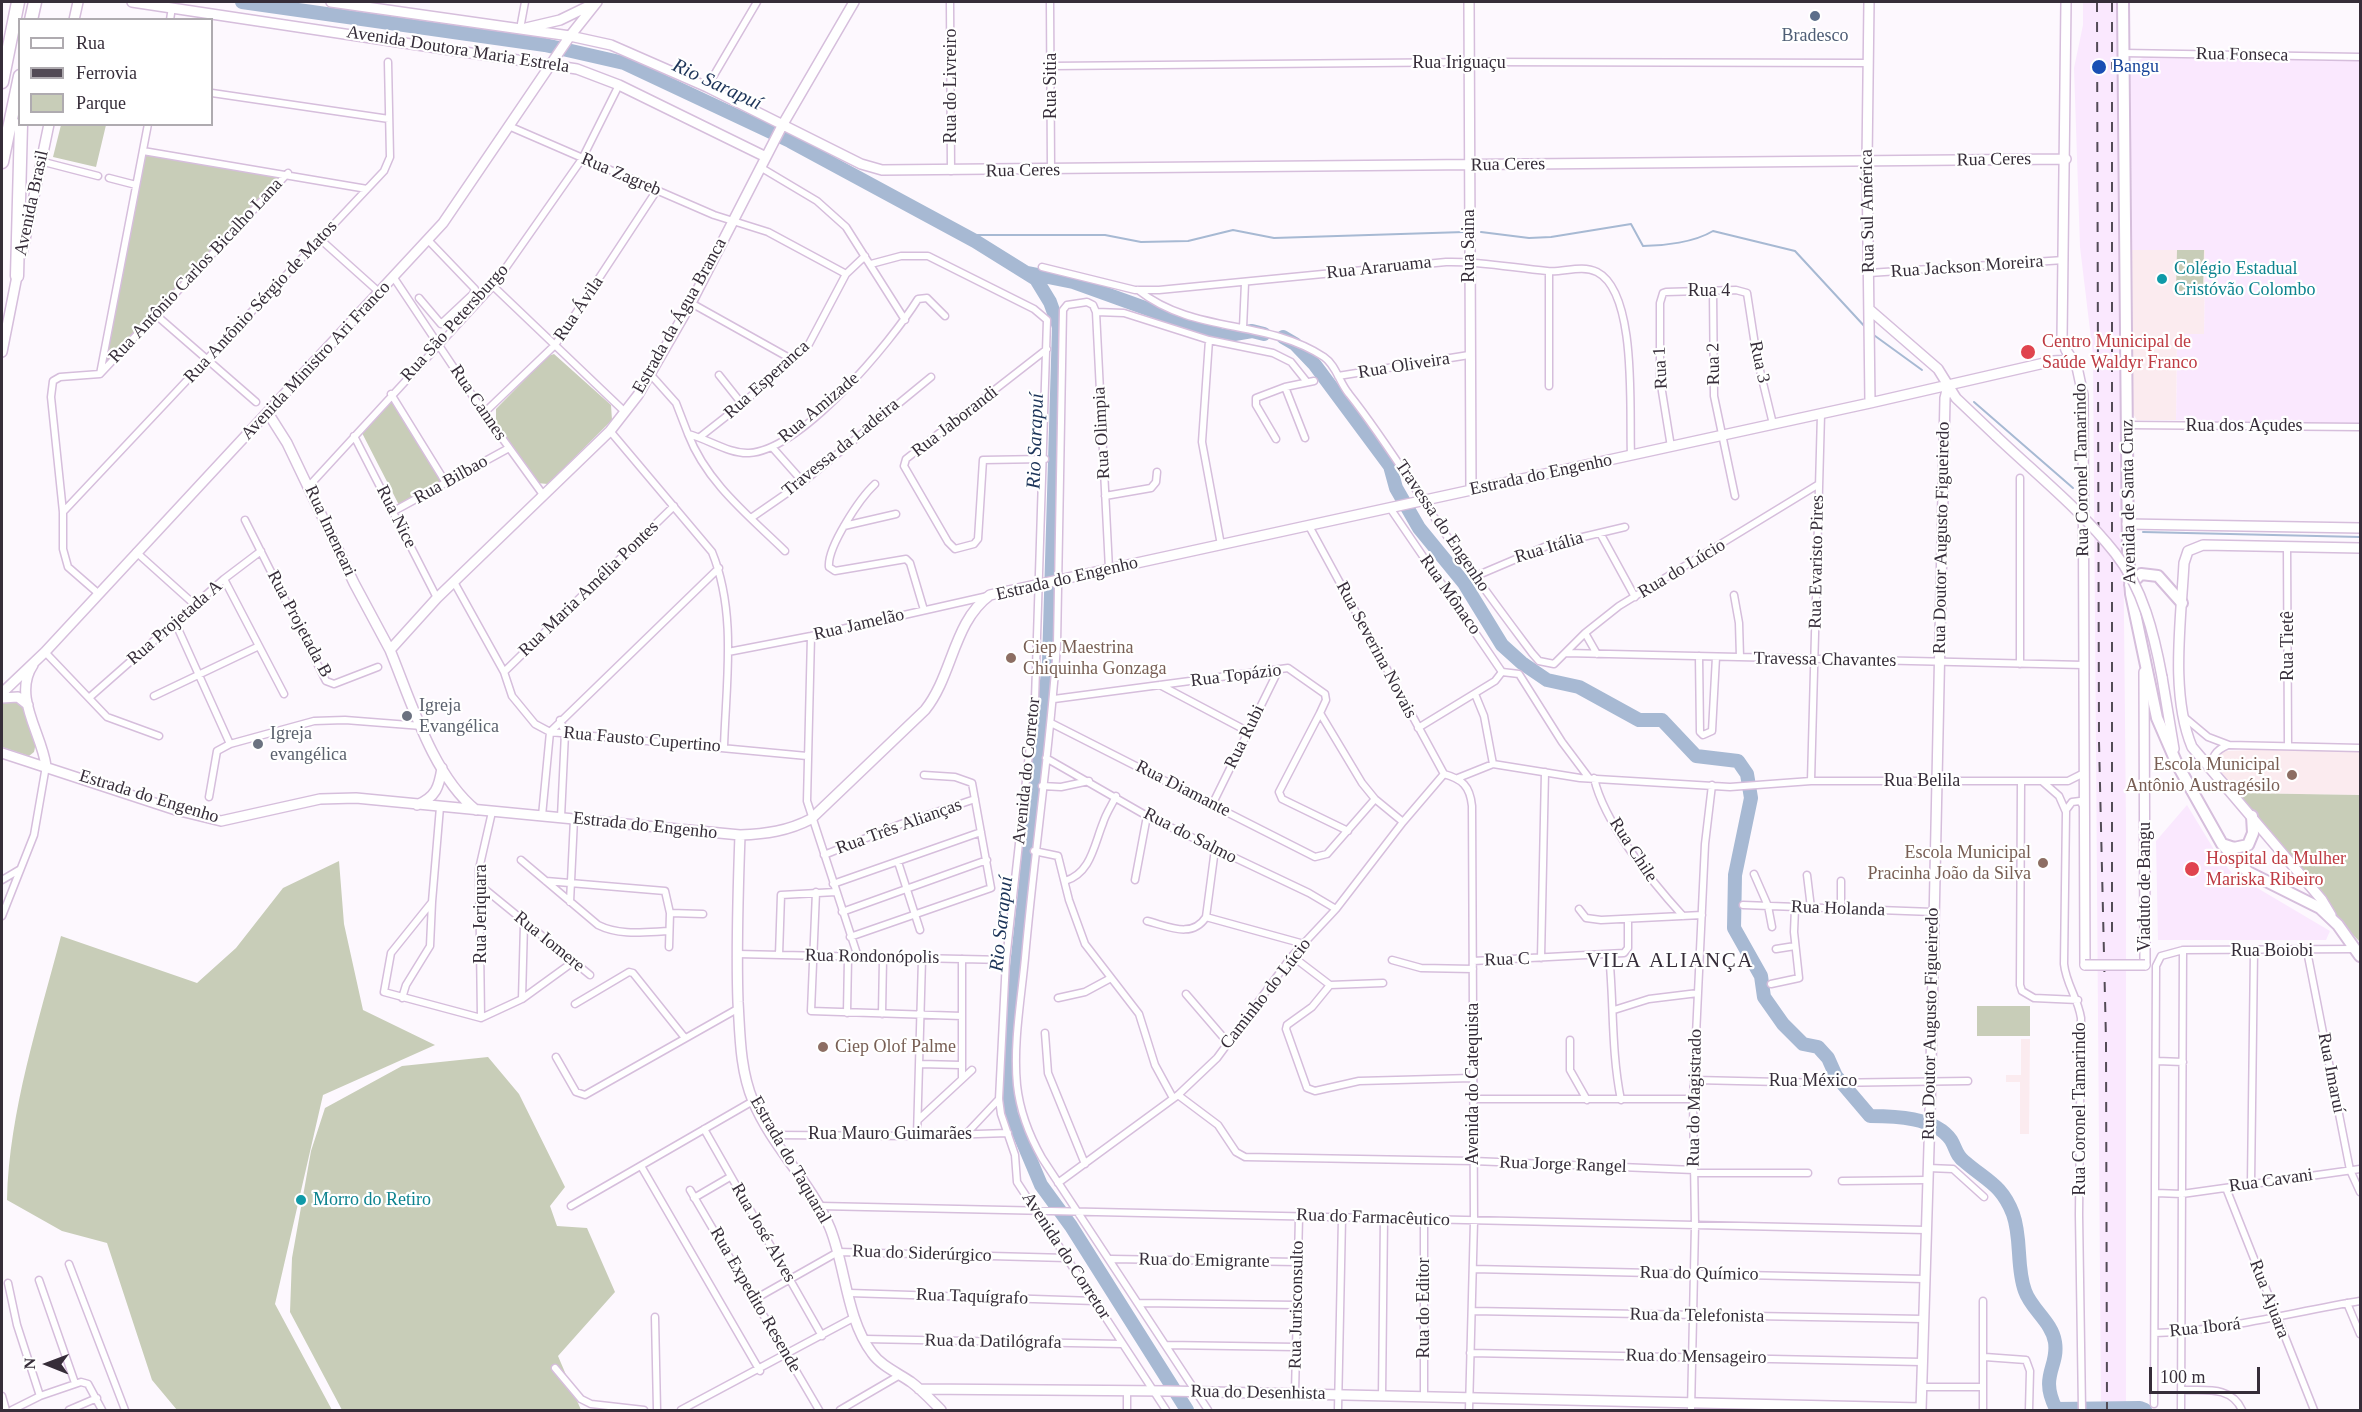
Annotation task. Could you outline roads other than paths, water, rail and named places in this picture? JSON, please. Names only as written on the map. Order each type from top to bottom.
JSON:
[{"type":"highway","points":[[2,82],[18,2]]},
{"type":"highway","points":[[32,18],[35,2]]},
{"type":"highway","points":[[2,162],[18,86]]},
{"type":"highway","points":[[17,276],[21,126]]},
{"type":"main road","name":"Avenida de Santa Cruz","points":[[2123,2],[2127,524],[2130,585],[2157,718],[2177,764],[2222,844],[2248,872],[2307,900],[2335,922],[2359,952]]},
{"type":"main road","points":[[2130,585],[2133,578],[2141,574],[2158,576],[2182,603]]},
{"type":"main road","points":[[2222,844],[2234,848],[2248,845],[2253,833],[2252,816]]},
{"type":"street","name":"Avenida Doutora Maria Estrela","points":[[132,2],[554,61],[619,85],[766,157]]},
{"type":"street","name":"Avenida Doutora Maria Estrela","points":[[331,2],[520,30],[628,50],[707,87],[781,128]]},
{"type":"street","points":[[525,2],[520,30],[560,20],[597,2]]},
{"type":"street","name":"Avenida Ministro Ari Franco","points":[[2,695],[26,668],[45,652],[443,223],[511,127],[568,39],[597,2]]},
{"type":"street","points":[[707,87],[757,2]]},
{"type":"street","name":"Estrada da Água Branca","points":[[390,650],[436,598],[544,497],[610,431],[625,412],[651,375],[691,303],[781,128],[854,2]]},
{"type":"street","name":"Rua do Livreiro","points":[[950,2],[951,171]]},
{"type":"street","name":"Rua Sitia","points":[[1050,2],[1051,170]]},
{"type":"street","name":"Rua Saina","points":[[1468,2],[1471,490]]},
{"type":"street","name":"Rua Sul América","points":[[1869,2],[1867,161],[1870,403]]},
{"type":"street","name":"Rua Coronel Tamarindo","points":[[2066,2],[2066,159],[2062,339],[2080,376],[2083,395],[2084,807]]},
{"type":"street","points":[[75,18],[79,3]]},
{"type":"street","points":[[170,18],[172,7]]},
{"type":"street","name":"Rua Fonseca","points":[[2123,53],[2361,57]]},
{"type":"street","name":"Rua Antônio Sérgio de Matos","points":[[63,512],[321,240],[388,165],[388,62]]},
{"type":"street","name":"Rua Iriguaçu","points":[[1051,66],[1469,62],[1868,63]]},
{"type":"street","name":"Rua São Petersburgo","points":[[309,486],[391,394],[493,286],[582,159],[619,85]]},
{"type":"street","points":[[213,93],[388,119]]},
{"type":"street","name":"Avenida Brasil","points":[[2,352],[49,126]]},
{"type":"street","points":[[100,374],[148,126]]},
{"type":"street","name":"Rua Zagreb","points":[[511,127],[732,221],[768,231],[846,274]]},
{"type":"street","name":"Rua Ceres","points":[[781,128],[874,169],[951,171],[2066,159]]},
{"type":"street","points":[[143,151],[288,173],[367,189]]},
{"type":"street","points":[[40,161],[98,176]]},
{"type":"street","points":[[760,167],[830,212],[846,227],[905,320]]},
{"type":"street","name":"Rua Antônio Carlos Bicalho Lana","points":[[63,512],[51,385],[56,378],[100,374],[288,173]]},
{"type":"street","points":[[109,178],[136,184]]},
{"type":"street","name":"Rua Ávila","points":[[484,413],[555,345],[657,190]]},
{"type":"street","points":[[321,240],[379,292]]},
{"type":"street","points":[[419,298],[441,324],[475,289],[428,240]]},
{"type":"street","name":"Avenida do Corretor","points":[[871,264],[916,254],[935,258],[1044,315],[1048,325],[1042,584],[1035,700],[1006,960],[999,1099],[1001,1114],[1015,1155],[1017,1182],[1166,1410]]},
{"type":"street","name":"Rua Esperanca","points":[[700,437],[793,360],[818,332],[846,274],[865,256]]},
{"type":"street","name":"Rua Jackson Moreira","points":[[1869,273],[2064,260]]},
{"type":"street","name":"Rua Araruama","points":[[1042,267],[1138,290],[1245,283],[1426,263],[1469,261],[1549,272],[1575,269],[1596,272],[1616,292],[1626,322],[1631,455]]},
{"type":"street","points":[[1549,272],[1549,386]]},
{"type":"street","name":"Rua Cannes","points":[[394,278],[484,413],[544,497]]},
{"type":"street","points":[[1243,328],[1245,283]]},
{"type":"street","points":[[493,286],[625,412]]},
{"type":"street","name":"Travessa do Engenho","points":[[1138,290],[1151,300],[1192,318],[1289,338],[1328,359],[1418,502],[1539,661],[1554,664]]},
{"type":"street","name":"Rua 2","points":[[1713,291],[1714,396],[1735,496]]},
{"type":"street","name":"Rua 4","points":[[1666,292],[1744,291],[1750,298]]},
{"type":"street","name":"Rua 1","points":[[1666,292],[1660,303],[1660,379],[1671,447]]},
{"type":"street","name":"Rua Amizade","points":[[688,434],[741,452],[757,452],[772,447],[815,416],[871,363],[905,320],[918,299],[927,298],[945,316]]},
{"type":"street","name":"Rua 3","points":[[1750,298],[1753,336],[1773,424]]},
{"type":"street","name":"Avenida do Corretor","points":[[1096,312],[1093,304],[1087,302],[1069,304],[1063,310],[1054,699],[1034,851],[1018,1032],[1017,1085],[1029,1136],[1208,1410]]},
{"type":"street","points":[[691,303],[793,360]]},
{"type":"street","points":[[1870,310],[1938,369],[1964,406],[2092,527],[2116,554],[2133,582],[2148,617],[2162,678],[2177,764]]},
{"type":"street","points":[[1096,312],[1133,315],[1209,340],[1272,353],[1291,362],[1311,381],[1258,396],[1256,405],[1276,439]]},
{"type":"street","name":"Rua Olimpia","points":[[1096,312],[1109,569]]},
{"type":"street","points":[[156,315],[256,402]]},
{"type":"street","points":[[1209,340],[1202,442],[1221,545]]},
{"type":"street","name":"Rua Jaborandi","points":[[1045,459],[983,460],[978,539],[974,544],[955,549],[948,542],[903,466],[906,459],[949,424],[1047,349]]},
{"type":"street","name":"Rua Oliveira","points":[[1338,376],[1469,355]]},
{"type":"street","name":"Estrada do Engenho","points":[[4,753],[176,810],[221,821],[320,799],[356,798],[740,835],[785,830],[811,819],[926,710],[939,694],[970,613],[990,595],[1722,436],[2053,361],[2073,360]]},
{"type":"street","points":[[651,375],[676,403],[696,453],[709,475],[785,551]]},
{"type":"street","points":[[719,375],[742,404]]},
{"type":"street","name":"Travessa da Ladeira","points":[[751,518],[802,482],[931,377]]},
{"type":"street","name":"Rua Doutor Augusto Figueiredo","points":[[1921,1409],[1931,1081],[1945,398],[1948,386]]},
{"type":"street","points":[[1285,387],[1305,438]]},
{"type":"street","points":[[391,394],[446,483]]},
{"type":"street","name":"Rua Imeneari","points":[[268,413],[309,486],[354,583],[390,650]]},
{"type":"street","name":"Rua Evaristo Pires","points":[[1810,782],[1816,659],[1821,414]]},
{"type":"street","name":"Rua dos Açudes","points":[[2127,425],[2361,427]]},
{"type":"street","points":[[610,431],[712,552],[719,568],[726,598],[728,652],[724,747]]},
{"type":"street","name":"Rua Nice","points":[[354,435],[436,598]]},
{"type":"street","points":[[772,447],[802,482]]},
{"type":"street","name":"Rua Bilbao","points":[[394,511],[509,448]]},
{"type":"street","points":[[1105,496],[1151,488],[1156,482],[1157,472]]},
{"type":"street","points":[[2020,478],[2020,664]]},
{"type":"street","points":[[875,484],[860,500],[844,526],[828,562],[831,570],[906,559],[910,563],[924,610]]},
{"type":"street","name":"Rua do Lúcio","points":[[1554,664],[1607,614],[1819,484]]},
{"type":"street","name":"Rua Maria Amélia Pontes","points":[[504,672],[674,506]]},
{"type":"street","name":"Rua Mônaco","points":[[1393,507],[1502,672]]},
{"type":"street","points":[[63,512],[63,549],[69,567],[99,594]]},
{"type":"street","points":[[844,526],[896,514]]},
{"type":"street","name":"Rua Projetada B","points":[[245,520],[326,681],[334,684],[378,667]]},
{"type":"street","points":[[2127,524],[2361,528]]},
{"type":"street","name":"Rua Severina Novais","points":[[1309,526],[1444,774]]},
{"type":"street","name":"Rua Itália","points":[[1476,576],[1549,545],[1625,527]]},
{"type":"street","points":[[1600,533],[1635,597]]},
{"type":"street","name":"Avenida de Santa Cruz","points":[[2287,546],[2194,546],[2185,556],[2182,603],[2181,714],[2192,747],[2322,900],[2335,922]]},
{"type":"street","points":[[2287,546],[2361,548]]},
{"type":"street","name":"Rua Tietê","points":[[2287,546],[2288,746]]},
{"type":"street","name":"Rua Projetada A","points":[[90,697],[224,579],[261,551]]},
{"type":"street","points":[[136,552],[195,605]]},
{"type":"street","points":[[542,816],[550,732],[719,568]]},
{"type":"street","points":[[224,579],[257,647],[284,694]]},
{"type":"street","name":"Rua Fausto Cupertino","points":[[454,582],[504,672],[512,696],[535,724],[550,732],[807,756]]},
{"type":"street","name":"Rua Jamelão","points":[[728,652],[812,636],[990,595]]},
{"type":"street","points":[[1734,595],[1739,623],[1740,657]]},
{"type":"street","points":[[176,622],[230,744]]},
{"type":"street","points":[[1585,633],[1597,654]]},
{"type":"street","points":[[812,636],[806,794],[811,819],[858,957]]},
{"type":"street","points":[[154,696],[257,647]]},
{"type":"street","points":[[390,650],[442,768],[460,798],[476,810]]},
{"type":"street","points":[[45,652],[107,717],[159,736]]},
{"type":"street","name":"Travessa Chavantes","points":[[1566,653],[2084,665]]},
{"type":"street","points":[[1699,656],[1700,732],[1703,735],[1712,731],[1716,657]]},
{"type":"street","points":[[2,916],[34,835],[46,766],[28,705],[26,681],[36,661]]},
{"type":"street","name":"Viaduto de Bangu","points":[[2084,807],[2085,965],[2145,965],[2144,663]]},
{"type":"street","name":"Rua Topázio","points":[[1054,699],[1290,669],[1324,694],[1326,700],[1320,713],[1375,799],[1403,822]]},
{"type":"street","name":"Rua Rubi","points":[[1213,803],[1278,671]]},
{"type":"street","points":[[1418,728],[1495,681],[1502,672]]},
{"type":"street","name":"Rua Chile","points":[[1502,672],[1519,674],[1562,742],[1592,778],[1599,796],[1628,845],[1659,889],[1683,916]]},
{"type":"street","points":[[1159,685],[1247,731]]},
{"type":"street","points":[[1475,694],[1484,716],[1492,764]]},
{"type":"street","points":[[2,695],[18,697],[28,705]]},
{"type":"street","points":[[1320,713],[1279,792],[1282,799],[1348,831],[1375,799]]},
{"type":"street","points":[[2181,714],[2208,737],[2229,745],[2361,748]]},
{"type":"street","points":[[209,797],[217,751],[230,744],[314,721],[345,720],[422,726]]},
{"type":"street","points":[[560,720],[566,733],[561,817]]},
{"type":"street","name":"Rua Diamante","points":[[1051,723],[1213,803],[1315,857],[1327,854],[1348,831]]},
{"type":"street","points":[[24,759],[34,757],[40,745]]},
{"type":"street","points":[[2212,771],[2212,758],[2221,748],[2229,745]]},
{"type":"street","name":"Rua do Salmo","points":[[1046,758],[1116,796],[1147,816],[1336,909]]},
{"type":"street","points":[[1444,774],[1458,778],[1492,764],[1592,778],[1712,786]]},
{"type":"street","points":[[402,998],[406,985],[430,946],[442,768]]},
{"type":"street","points":[[1541,958],[1545,772]]},
{"type":"street","name":"Rua Belila","points":[[1712,786],[1810,782],[2043,782],[2068,781],[2084,773]]},
{"type":"street","name":"Caminho do Lúcio","points":[[1058,1183],[1175,1096],[1229,1044],[1292,956],[1336,909],[1403,822],[1444,774]]},
{"type":"street","points":[[850,937],[991,889],[974,787],[969,780],[924,775]]},
{"type":"street","name":"Avenida do Catequista","points":[[1458,778],[1469,789],[1471,796],[1474,1221],[1469,1410]]},
{"type":"street","points":[[1042,786],[1061,787],[1089,781]]},
{"type":"street","points":[[2021,782],[2020,985],[2022,992],[2034,998],[2078,1000]]},
{"type":"street","points":[[2043,782],[2059,796],[2066,812]]},
{"type":"street","name":"Rua do Magistrado","points":[[1691,1407],[1695,1225],[1693,1099],[1705,844],[1712,786]]},
{"type":"street","points":[[416,805],[432,797],[439,788]]},
{"type":"street","points":[[1065,881],[1074,878],[1085,867],[1116,796]]},
{"type":"street","name":"Rua Três Alianças","points":[[824,855],[901,824],[975,799]]},
{"type":"street","points":[[2066,812],[2072,802],[2080,801],[2084,807]]},
{"type":"street","name":"Rua Jeriquara","points":[[481,1018],[480,862],[492,812]]},
{"type":"street","name":"Rua Coronel Tamarindo","points":[[2066,812],[2064,964],[2068,985],[2078,1000],[2081,1018],[2079,1215],[2082,1410]]},
{"type":"street","points":[[1135,880],[1147,816]]},
{"type":"street","points":[[570,902],[574,819]]},
{"type":"street","points":[[833,884],[981,832]]},
{"type":"street","name":"Estrada do Taquaral","points":[[740,835],[737,954],[741,1050],[753,1101],[772,1135],[820,1206],[838,1252],[855,1317],[872,1353],[883,1364],[920,1389],[941,1410]]},
{"type":"street","points":[[1148,921],[1186,930],[1198,927],[1206,917],[1215,849]]},
{"type":"street","points":[[1034,851],[1058,856],[1085,945],[1139,1014],[1155,1065],[1175,1096]]},
{"type":"street","points":[[842,912],[987,860]]},
{"type":"street","points":[[521,861],[608,930],[617,932],[669,931]]},
{"type":"street","points":[[898,862],[920,930]]},
{"type":"street","points":[[2,880],[19,870]]},
{"type":"street","points":[[1754,874],[1768,906],[1772,927]]},
{"type":"street","points":[[1807,875],[1811,908]]},
{"type":"street","points":[[546,880],[662,890],[666,894],[670,914],[669,947]]},
{"type":"street","points":[[1841,881],[1841,909]]},
{"type":"street","name":"Rua Iomere","points":[[481,886],[524,924],[590,975]]},
{"type":"street","points":[[816,892],[809,1008],[814,1012],[962,1016]]},
{"type":"street","points":[[779,955],[781,895],[836,892]]},
{"type":"street","points":[[432,902],[391,953],[384,992],[481,1018],[522,999],[573,962]]},
{"type":"street","name":"Rua Holanda","points":[[1743,905],[1933,912]]},
{"type":"street","points":[[1771,984],[1794,980],[1800,975],[1795,946],[1795,908]]},
{"type":"street","points":[[1579,909],[1591,919],[1628,920],[1702,915]]},
{"type":"street","points":[[670,914],[703,914]]},
{"type":"street","points":[[1206,917],[1304,944]]},
{"type":"street","points":[[1621,1100],[1613,1048],[1614,1010],[1609,954],[1627,951],[1628,920]]},
{"type":"street","points":[[522,999],[524,924]]},
{"type":"street","points":[[1776,949],[1795,946]]},
{"type":"street","points":[[2154,1404],[2157,961],[2166,954],[2183,950],[2181,1410]]},
{"type":"street","name":"Rua Boiobi","points":[[2183,950],[2359,952]]},
{"type":"street","points":[[2251,1183],[2254,951]]},
{"type":"street","name":"Rua Imaruí","points":[[2307,951],[2350,1170],[2361,1192]]},
{"type":"street","name":"Rua Rondonópolis","points":[[737,954],[1006,960]]},
{"type":"street","name":"Rua C","points":[[1473,961],[1609,954]]},
{"type":"street","points":[[1292,956],[1330,985],[1383,982]]},
{"type":"street","points":[[847,1013],[848,958]]},
{"type":"street","points":[[882,1014],[883,959]]},
{"type":"street","points":[[917,1136],[922,959]]},
{"type":"street","points":[[962,959],[962,1078]]},
{"type":"street","points":[[1392,960],[1421,969],[1473,969]]},
{"type":"street","points":[[575,1004],[629,972],[685,1038]]},
{"type":"street","points":[[1058,998],[1085,992],[1110,978]]},
{"type":"street","points":[[1330,985],[1312,1007],[1286,1027],[1310,1091],[1359,1082],[1473,1078]]},
{"type":"street","points":[[1614,1010],[1649,999],[1698,993]]},
{"type":"street","points":[[1186,994],[1229,1044]]},
{"type":"street","points":[[556,1057],[576,1092],[585,1095],[739,1008]]},
{"type":"street","points":[[1045,1033],[1048,1073],[1085,1164]]},
{"type":"street","points":[[1570,1040],[1570,1070],[1587,1100]]},
{"type":"street","points":[[2157,1061],[2183,1062]]},
{"type":"street","points":[[920,1064],[961,1065]]},
{"type":"street","points":[[918,1120],[972,1070]]},
{"type":"street","name":"Rua México","points":[[1695,1080],[1824,1083],[1968,1081]]},
{"type":"street","name":"Rua Jorge Rangel","points":[[1175,1096],[1218,1125],[1236,1152],[1252,1158],[1473,1161],[1694,1172],[1808,1173]]},
{"type":"street","points":[[967,1134],[999,1099]]},
{"type":"street","points":[[1473,1099],[1693,1099]]},
{"type":"street","points":[[571,1206],[753,1101]]},
{"type":"street","name":"Rua José Alves","points":[[704,1129],[822,1336]]},
{"type":"street","name":"Rua Mauro Guimarães","points":[[772,1135],[1008,1134]]},
{"type":"street","points":[[641,1166],[760,1371]]},
{"type":"street","points":[[1928,1168],[1953,1169],[1984,1197]]},
{"type":"street","name":"Rua Cavani","points":[[2156,1193],[2182,1194],[2361,1169]]},
{"type":"street","points":[[694,1198],[730,1177]]},
{"type":"street","points":[[1842,1181],[1927,1180]]},
{"type":"street","name":"Rua Ajuara","points":[[2226,1188],[2314,1410]]},
{"type":"street","name":"Rua Expedito Resende","points":[[690,1190],[819,1410]]},
{"type":"street","name":"Rua do Farmacêutico","points":[[820,1206],[1926,1230]]},
{"type":"street","name":"Rua Jurisconsulto","points":[[1295,1394],[1299,1216]]},
{"type":"street","points":[[1338,1410],[1342,1218]]},
{"type":"street","points":[[1382,1396],[1384,1218]]},
{"type":"street","name":"Rua do Editor","points":[[1424,1220],[1424,1397]]},
{"type":"street","name":"Rua do Siderúrgico","points":[[754,1299],[838,1252],[1067,1258]]},
{"type":"street","name":"Rua do Emigrante","points":[[1111,1259],[1298,1262]]},
{"type":"street","points":[[69,1264],[125,1410]]},
{"type":"street","name":"Rua do Químico","points":[[1473,1269],[1924,1279]]},
{"type":"street","points":[[39,1280],[75,1383]]},
{"type":"street","points":[[8,1283],[17,1325],[40,1396]]},
{"type":"street","name":"Rua Taquígrafo","points":[[849,1293],[1095,1301]]},
{"type":"street","points":[[1983,1301],[1985,1357],[1983,1410]]},
{"type":"street","name":"Rua Iborá","points":[[2155,1333],[2182,1332],[2276,1319],[2361,1301]]},
{"type":"street","points":[[1139,1303],[1297,1305]]},
{"type":"street","points":[[2347,1303],[2361,1334]]},
{"type":"street","name":"Rua da Telefonista","points":[[1472,1311],[1923,1319]]},
{"type":"street","points":[[655,1317],[657,1410]]},
{"type":"street","points":[[681,1410],[760,1371],[855,1317]]},
{"type":"street","name":"Rua da Datilógrafa","points":[[865,1339],[1122,1344]]},
{"type":"street","points":[[1166,1345],[1296,1347]]},
{"type":"street","name":"Rua do Mensageiro","points":[[1470,1353],[1922,1362]]},
{"type":"street","points":[[1985,1357],[2026,1360],[2030,1371],[2029,1410]]},
{"type":"street","points":[[555,1368],[581,1399],[591,1404],[644,1410]]},
{"type":"street","points":[[840,1410],[900,1375]]},
{"type":"street","points":[[15,1410],[40,1396],[75,1383],[88,1384],[102,1410]]},
{"type":"street","points":[[1921,1387],[1983,1387]]},
{"type":"street","name":"Rua do Desenhista","points":[[920,1389],[1168,1391],[1469,1398],[1691,1407],[1921,1409]]},
{"type":"street","points":[[2181,1390],[2227,1393],[2237,1401],[2242,1410]]},
{"type":"street","points":[[1127,1391],[1127,1410]]},
{"type":"street","points":[[2,1396],[6,1410]]},
{"type":"street","points":[[69,1410],[97,1398]]},
{"type":"street","points":[[698,1403],[702,1410]]},
{"type":"waterway","name":"Rio Sarapuí","points":[[242,2],[545,45],[624,63],[790,141],[975,241],[1036,279],[1050,302],[1059,327],[1049,662],[1010,1033],[1007,1078],[1011,1114],[1041,1185],[1071,1226],[1187,1410]]},
{"type":"waterway","points":[[1481,232],[1529,238],[1551,237],[1631,224],[1643,246],[1679,243],[1713,231],[1795,251],[1867,329]]},
{"type":"waterway","points":[[954,230],[974,235],[1105,235],[1141,242],[1188,241],[1233,230],[1274,238],[1464,232]]},
{"type":"waterway","points":[[1028,273],[1073,282],[1223,336],[1252,331],[1264,334]]},
{"type":"waterway","points":[[1871,333],[1922,370]]},
{"type":"waterway","points":[[1283,337],[1295,344],[1315,365],[1390,466],[1396,488],[1419,528],[1464,583],[1502,645],[1522,663],[1547,680],[1579,687],[1639,720],[1662,720],[1696,756],[1738,761],[1747,774],[1751,798],[1735,875],[1734,928],[1761,976],[1764,997],[1783,1024],[1803,1044],[1818,1047],[1828,1058],[1836,1076],[1870,1116],[1914,1119],[1944,1132],[1962,1160],[1993,1184],[2004,1196],[2016,1224],[2025,1291],[2050,1328],[2055,1342],[2049,1388],[2056,1409],[2140,1408],[2145,1410]]},
{"type":"waterway","points":[[1974,402],[2073,488]]},
{"type":"waterway","points":[[2143,532],[2360,537]]},
{"type":"railway","points":[[2097,2],[2099,742],[2106,1040],[2107,1410]]},
{"type":"railway","points":[[2112,2],[2112,934]]},
{"type":"place","name":"Bradesco","points":[[1815,16]]},
{"type":"place","name":"Bangu","points":[[2099,67]]},
{"type":"place","name":"Colégio Estadual Cristóvão Colombo","points":[[2162,279]]},
{"type":"place","name":"Centro Municipal de Saúde Waldyr Franco","points":[[2028,352]]},
{"type":"place","name":"Ciep Maestrina Chiquinha Gonzaga","points":[[1011,658]]},
{"type":"place","name":"Igreja Evangélica","points":[[407,716]]},
{"type":"place","name":"Igreja evangélica","points":[[258,744]]},
{"type":"place","name":"Escola Municipal Antônio Austragésilo","points":[[2292,775]]},
{"type":"place","name":"Escola Municipal Pracinha João da Silva","points":[[2043,863]]},
{"type":"place","name":"Hospital da Mulher Mariska Ribeiro","points":[[2192,869]]},
{"type":"place","name":"Ciep Olof Palme","points":[[823,1047]]},
{"type":"place","name":"Morro do Retiro","points":[[301,1200]]},
{"type":"district","name":"VILA ALIANÇA","points":[[1670,961]]}]
